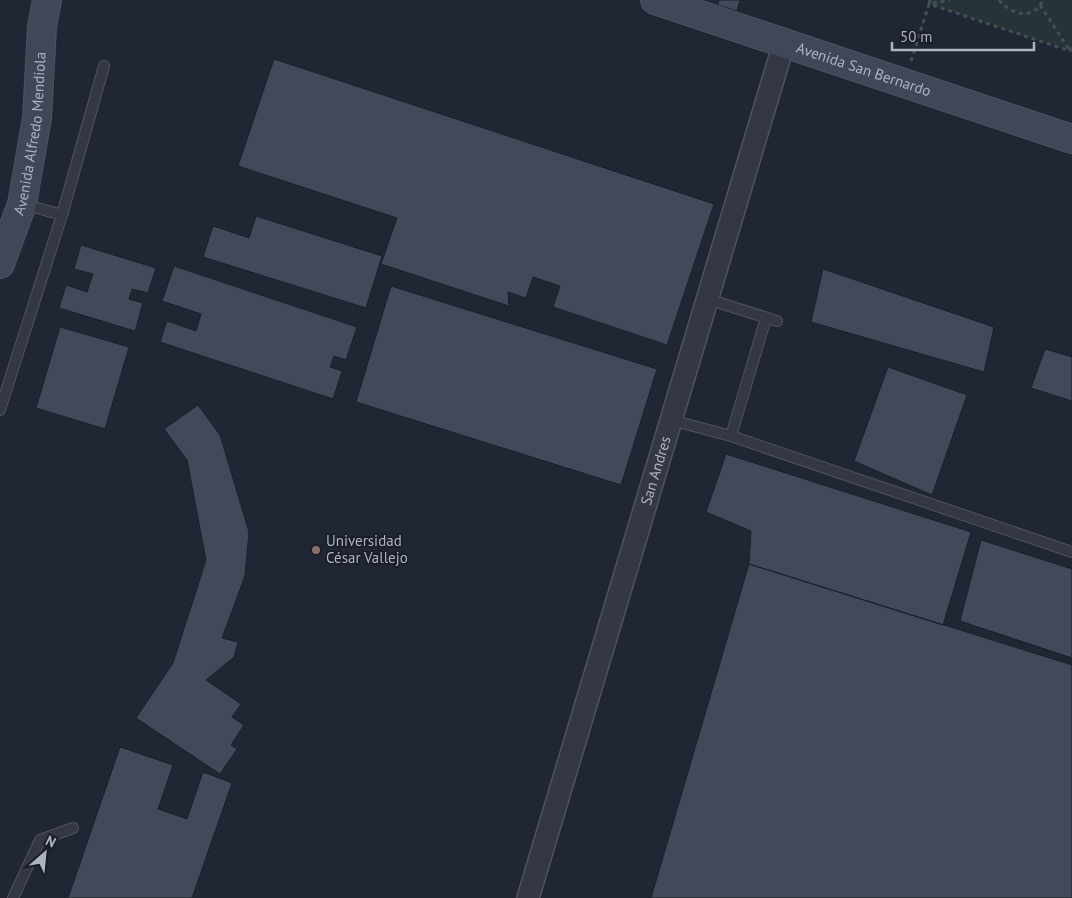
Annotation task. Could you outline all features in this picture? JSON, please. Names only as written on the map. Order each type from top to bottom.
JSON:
[{"type":"street","name":"Avenida Alfredo Mendiola","points":[[0,264],[22,204],[37,118],[42,27],[47,0]]},
{"type":"street","name":"Avenida San Bernardo","points":[[655,0],[1072,140]]},
{"type":"street","name":"San Andres","points":[[528,898],[784,43]]},
{"type":"lane","points":[[0,410],[62,216],[104,66]]},
{"type":"lane","points":[[22,204],[62,216]]},
{"type":"lane","points":[[708,299],[777,322]]},
{"type":"lane","points":[[731,436],[766,318]]},
{"type":"lane","points":[[671,420],[731,436],[1072,552]]},
{"type":"lane","points":[[13,898],[40,840],[74,828]]},
{"type":"path","points":[[930,2],[950,0]]},
{"type":"path","points":[[999,0],[1004,7],[1016,13],[1035,10],[1043,0]]},
{"type":"path","points":[[930,2],[1070,50]]},
{"type":"path","points":[[905,83],[930,2]]},
{"type":"path","points":[[1040,5],[1070,50]]},
{"type":"path","points":[[1070,50],[1072,45]]},
{"type":"shaded area","points":[[930,0],[1072,0],[1072,45],[1070,51],[929,4]]},
{"type":"building","points":[[719,0],[740,0],[737,11],[718,5]]},
{"type":"building","points":[[274,59],[714,204],[667,345],[553,307],[560,286],[533,277],[526,298],[508,292],[509,306],[381,264],[397,218],[238,166]]},
{"type":"building","points":[[256,216],[382,256],[366,308],[203,257],[213,226],[249,238]]},
{"type":"building","points":[[81,245],[156,268],[148,293],[132,289],[129,299],[143,303],[135,331],[59,308],[66,285],[87,292],[93,274],[74,269]]},
{"type":"building","points":[[174,266],[357,327],[346,360],[334,356],[330,367],[342,371],[333,399],[160,342],[167,321],[196,331],[201,314],[162,301]]},
{"type":"building","points":[[823,269],[994,327],[984,372],[811,322]]},
{"type":"building","points":[[391,286],[657,369],[621,485],[356,402]]},
{"type":"building","points":[[60,327],[129,347],[105,429],[36,408]]},
{"type":"building","points":[[1045,349],[1072,357],[1072,401],[1031,388]]},
{"type":"building","points":[[888,367],[967,395],[932,495],[854,461]]},
{"type":"building","points":[[198,405],[220,435],[249,532],[245,576],[222,638],[238,642],[234,657],[206,680],[241,704],[232,717],[244,725],[231,745],[237,749],[220,774],[136,718],[173,663],[206,560],[187,460],[164,429]]},
{"type":"building","points":[[726,454],[971,532],[943,625],[749,564],[751,531],[706,512]]},
{"type":"building","points":[[981,540],[1072,569],[1072,658],[960,621]]},
{"type":"building","points":[[749,564],[1072,665],[1072,898],[651,898]]},
{"type":"building","points":[[120,747],[173,765],[158,809],[187,819],[203,772],[232,783],[192,898],[68,898]]},
{"type":"place","name":"Universidad César Vallejo","points":[[316,550]]}]
